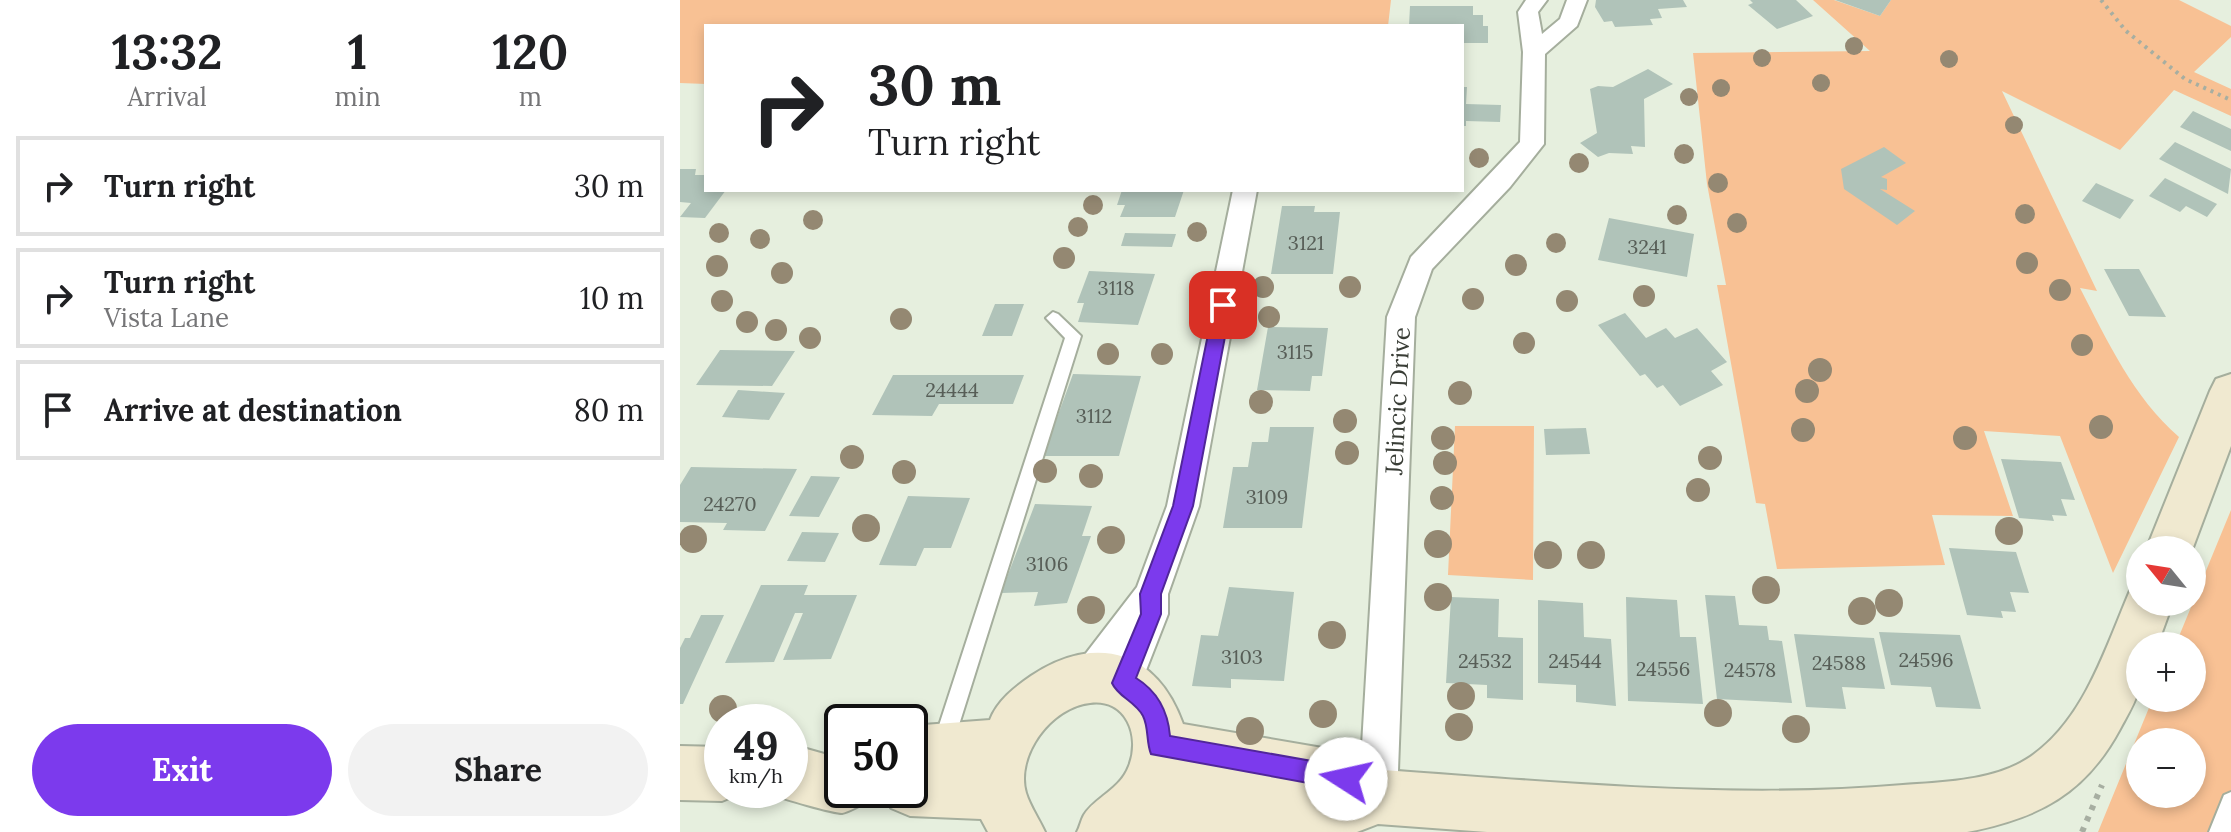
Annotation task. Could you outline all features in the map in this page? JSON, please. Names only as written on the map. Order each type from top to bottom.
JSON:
[{"type":"main road","points":[[2174,536],[2231,391]]},
{"type":"main road","points":[[1121,818],[1227,821],[1341,811],[1378,797],[1702,818],[1856,818],[1975,803],[2048,777],[2076,748],[2099,717],[2144,616]]},
{"type":"main road","points":[[928,765],[1005,790],[1018,719],[1039,698],[1064,684],[1107,680],[1139,693],[1151,707],[1158,725],[1159,746],[1149,785],[1121,818]]},
{"type":"main road","points":[[1159,746],[1346,779],[1378,797]]},
{"type":"main road","points":[[680,773],[704,774]]},
{"type":"street","name":"Jelincic Drive","points":[[1378,797],[1401,317],[1420,264],[1532,144],[1534,52],[1528,12],[1537,0]]},
{"type":"street","points":[[1534,52],[1570,22],[1577,3],[1555,0]]},
{"type":"street","points":[[1107,680],[1151,614],[1151,594],[1183,506],[1245,192]]},
{"type":"lane","points":[[928,743],[1073,336],[1053,318]]},
{"type":"lane","points":[[2220,832],[2231,802]]},
{"type":"path","points":[[2101,0],[2126,31],[2185,79],[2231,100]]},
{"type":"shaded area","points":[[680,0],[1391,0],[1388,24],[704,24],[704,84],[680,83]]},
{"type":"shaded area","points":[[1813,0],[1834,0],[1880,16],[1891,0],[2179,0],[2231,26],[2231,37],[2194,72],[2231,89],[2231,116],[2174,90],[2120,150],[2002,91],[2097,291],[2080,288],[2135,387],[2179,437],[2131,536],[2126,536],[2126,546],[2113,573],[2060,436],[1984,431],[2013,516],[1932,515],[1945,565],[1777,569],[1765,504],[1756,503],[1717,285],[1726,285],[1707,184],[1693,53],[1870,51]]},
{"type":"shaded area","points":[[1455,426],[1534,426],[1533,580],[1448,575]]},
{"type":"shaded area","points":[[2231,510],[2231,832],[2098,832],[2126,764],[2126,808],[2206,808],[2206,728],[2141,728],[2147,712],[2206,712],[2206,632],[2181,632],[2187,616],[2206,616],[2206,571]]},
{"type":"building","points":[[1596,0],[1683,0],[1687,7],[1658,9],[1662,18],[1650,19],[1653,25],[1615,27],[1612,21],[1604,22],[1595,7]]},
{"type":"building","points":[[1750,0],[1796,0],[1813,16],[1777,29],[1748,5],[1753,3]]},
{"type":"building","points":[[1835,0],[1891,0],[1880,16]]},
{"type":"building","points":[[1410,6],[1473,6],[1473,15],[1483,15],[1483,26],[1488,26],[1488,43],[1464,43],[1464,24],[1409,24]]},
{"type":"building","points":[[1648,69],[1673,84],[1644,99],[1645,147],[1631,146],[1633,154],[1609,153],[1598,157],[1580,143],[1597,133],[1590,89],[1613,87]]},
{"type":"building","points":[[1464,87],[1467,87],[1466,104],[1501,105],[1500,122],[1466,121],[1466,126]]},
{"type":"building","points":[[2193,111],[2231,129],[2231,151],[2180,127]]},
{"type":"building","points":[[2175,142],[2231,169],[2228,194],[2159,159]]},
{"type":"building","points":[[1884,147],[1906,163],[1881,177],[1887,179],[1887,190],[1880,189],[1915,211],[1897,225],[1844,189],[1841,169]]},
{"type":"building","points":[[680,169],[696,169],[695,175],[704,175],[704,192],[724,192],[705,218],[680,217],[691,203],[680,202]]},
{"type":"building","points":[[2165,178],[2217,204],[2207,217],[2186,206],[2180,212],[2149,196]]},
{"type":"building","points":[[2096,183],[2134,200],[2120,219],[2082,201]]},
{"type":"building","points":[[1121,192],[1183,192],[1175,217],[1120,217],[1125,205],[1117,205]]},
{"type":"building","points":[[1282,206],[1315,206],[1314,212],[1340,212],[1333,274],[1271,274]]},
{"type":"building","points":[[1609,218],[1694,234],[1687,277],[1598,260]]},
{"type":"building","points":[[1125,233],[1176,234],[1172,247],[1121,246]]},
{"type":"building","points":[[2104,269],[2139,269],[2166,317],[2129,316]]},
{"type":"building","points":[[1089,271],[1155,274],[1138,325],[1078,322],[1084,303],[1077,303]]},
{"type":"building","points":[[995,304],[1024,304],[1012,336],[982,336]]},
{"type":"building","points":[[1625,313],[1646,338],[1666,328],[1675,338],[1697,328],[1727,362],[1711,371],[1723,385],[1680,406],[1663,385],[1657,388],[1645,374],[1640,376],[1598,325]]},
{"type":"building","points":[[1268,327],[1328,328],[1322,376],[1312,376],[1310,391],[1257,390]]},
{"type":"building","points":[[720,350],[795,351],[772,386],[696,385]]},
{"type":"building","points":[[1073,374],[1141,376],[1119,456],[1043,456]]},
{"type":"building","points":[[893,375],[1024,375],[1013,404],[939,404],[932,416],[872,415]]},
{"type":"building","points":[[738,390],[785,393],[769,420],[722,417]]},
{"type":"building","points":[[1270,427],[1314,427],[1302,528],[1223,528],[1233,467],[1248,467],[1252,442],[1268,442]]},
{"type":"building","points":[[1586,428],[1590,454],[1546,455],[1544,429]]},
{"type":"building","points":[[2001,459],[2061,462],[2075,500],[2061,499],[2067,516],[2052,515],[2054,521],[2019,518]]},
{"type":"building","points":[[691,467],[797,469],[765,531],[723,530],[727,523],[680,522],[680,485]]},
{"type":"building","points":[[811,476],[840,477],[819,517],[789,516]]},
{"type":"building","points":[[908,496],[970,498],[951,548],[924,548],[916,566],[879,565]]},
{"type":"building","points":[[1035,504],[1092,506],[1082,536],[1091,536],[1067,603],[1034,606],[1038,592],[1001,593]]},
{"type":"building","points":[[802,532],[839,533],[825,562],[787,561]]},
{"type":"building","points":[[1949,548],[2016,552],[2029,593],[2010,592],[2016,612],[2001,611],[2003,618],[1967,615]]},
{"type":"building","points":[[761,585],[808,585],[804,595],[857,595],[831,659],[783,660],[803,613],[795,613],[774,662],[725,663]]},
{"type":"building","points":[[1229,587],[1294,592],[1284,681],[1231,679],[1231,688],[1192,686],[1201,635],[1218,636]]},
{"type":"building","points":[[1705,595],[1735,596],[1739,625],[1767,626],[1769,640],[1782,641],[1792,703],[1717,699]]},
{"type":"building","points":[[1451,597],[1499,599],[1498,637],[1523,638],[1523,700],[1487,698],[1487,685],[1446,683]]},
{"type":"building","points":[[1626,597],[1677,600],[1680,637],[1696,637],[1703,704],[1628,701]]},
{"type":"building","points":[[1538,600],[1583,603],[1584,637],[1611,639],[1616,706],[1576,702],[1576,685],[1538,683]]},
{"type":"building","points":[[701,615],[724,615],[683,704],[680,704],[680,648],[685,638],[690,638]]},
{"type":"building","points":[[1879,632],[1960,635],[1981,709],[1936,707],[1931,687],[1891,685]]},
{"type":"building","points":[[1794,634],[1874,638],[1885,689],[1842,687],[1846,709],[1806,707]]},
{"type":"route","points":[[1223,305],[1183,506],[1151,594],[1151,614],[1123,683],[1139,693],[1151,707],[1158,725],[1159,746],[1346,779]]}]
